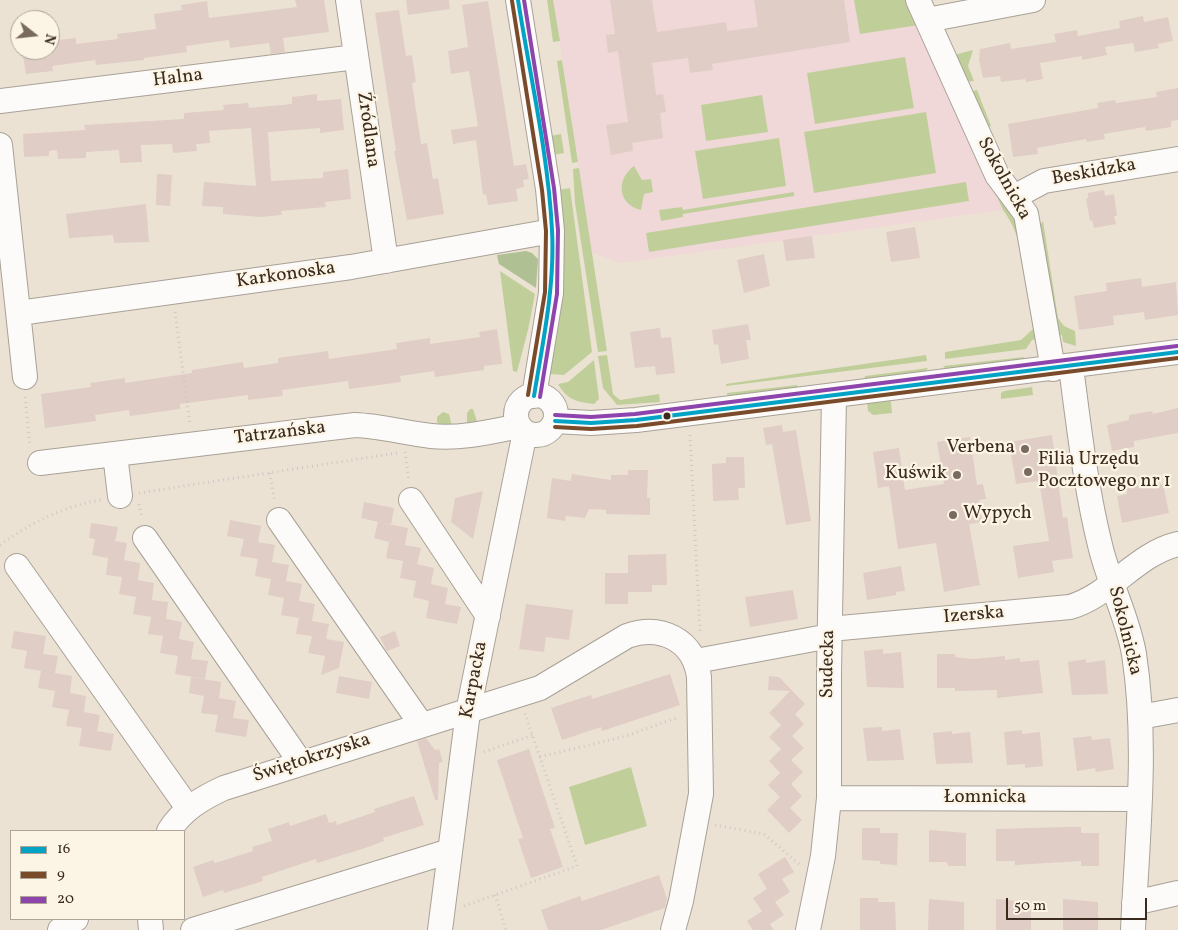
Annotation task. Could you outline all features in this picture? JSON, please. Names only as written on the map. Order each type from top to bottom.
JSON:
[{"type":"street","name":"Źródlana","points":[[348,0],[386,260]]},
{"type":"street","points":[[518,0],[548,189],[552,231],[551,293],[534,396]]},
{"type":"street","points":[[922,10],[1032,0]]},
{"type":"street","name":"Sokolnicka","points":[[922,10],[996,174],[1026,214],[1030,224],[1094,520],[1133,652],[1140,718],[1140,799],[1132,930]]},
{"type":"street","name":"Halna","points":[[0,101],[356,57]]},
{"type":"street","points":[[0,145],[7,263],[19,313],[25,377]]},
{"type":"street","name":"Beskidzka","points":[[1014,197],[1044,181],[1178,159]]},
{"type":"street","name":"Karkonoska","points":[[19,313],[386,260],[552,231]]},
{"type":"street","points":[[555,420],[612,422],[689,414],[1178,352]]},
{"type":"street","points":[[534,396],[546,398],[551,403],[556,414],[555,420],[548,431],[537,435],[522,429],[517,409],[524,400],[534,396]]},
{"type":"street","name":"Sudecka","points":[[808,930],[828,827],[830,798],[830,633],[834,396]]},
{"type":"street","name":"Tatrzańska","points":[[40,463],[355,426],[376,426],[448,436],[522,429]]},
{"type":"street","name":"Karpacka","points":[[441,922],[468,712],[488,616],[522,429]]},
{"type":"street","points":[[115,454],[120,496]]},
{"type":"street","points":[[411,500],[488,616]]},
{"type":"street","points":[[279,520],[421,724]]},
{"type":"street","points":[[145,538],[301,763]]},
{"type":"street","name":"Izerska","points":[[698,660],[830,633],[1070,606],[1094,597],[1147,558],[1161,550],[1178,544]]},
{"type":"street","points":[[17,566],[188,808]]},
{"type":"street","name":"Świętokrzyska","points":[[170,830],[188,808],[224,788],[421,724],[468,712],[520,695],[557,680],[614,643],[640,632],[654,631],[667,634],[679,641],[698,660]]},
{"type":"street","points":[[672,930],[681,901],[697,821],[702,770],[698,660]]},
{"type":"street","points":[[1140,718],[1178,710]]},
{"type":"street","name":"Łomnicka","points":[[830,798],[1140,799]]},
{"type":"street","points":[[193,930],[450,851]]},
{"type":"street","points":[[1134,903],[1178,893]]},
{"type":"street","points":[[60,930],[75,920]]},
{"type":"path","points":[[172,291],[193,445]]},
{"type":"path","points":[[25,377],[33,464],[40,463]]},
{"type":"path","points":[[689,414],[698,660]]},
{"type":"path","points":[[0,545],[59,510],[78,503],[405,452],[411,500]]},
{"type":"path","points":[[270,473],[279,520]]},
{"type":"path","points":[[441,922],[495,895],[577,866],[520,695]]},
{"type":"path","points":[[540,757],[626,736],[700,709]]},
{"type":"path","points":[[461,760],[533,736]]},
{"type":"path","points":[[697,821],[764,834],[818,880]]},
{"type":"path","points":[[495,895],[506,930]]},
{"type":"shaded area","points":[[553,0],[908,0],[1003,210],[621,263],[592,253]]},
{"type":"green space","points":[[547,0],[553,0],[560,41],[553,42]]},
{"type":"green space","points":[[854,0],[911,0],[919,25],[860,34]]},
{"type":"green space","points":[[930,49],[1016,215],[1038,339],[1032,340],[1026,349],[945,359],[945,352],[1021,340],[1033,329],[1025,267],[1017,237]]},
{"type":"green space","points":[[973,50],[968,66],[974,81],[966,82],[954,55]]},
{"type":"green space","points":[[905,57],[914,108],[815,124],[807,73]]},
{"type":"green space","points":[[562,60],[578,162],[572,163],[557,61]]},
{"type":"green space","points":[[977,90],[991,126],[982,129],[969,92]]},
{"type":"green space","points":[[762,95],[768,132],[706,141],[701,105]]},
{"type":"green space","points":[[926,112],[936,173],[814,193],[804,132]]},
{"type":"green space","points":[[561,134],[564,153],[553,155],[550,136]]},
{"type":"green space","points":[[779,138],[786,186],[703,199],[695,151]]},
{"type":"green space","points":[[634,166],[642,180],[651,179],[653,192],[644,194],[641,210],[627,202],[623,197],[622,191],[624,178]]},
{"type":"green space","points":[[579,168],[607,351],[598,352],[575,203],[573,169]]},
{"type":"green space","points":[[966,182],[969,201],[649,252],[646,233]]},
{"type":"green space","points":[[570,188],[592,352],[564,375],[550,374],[558,190]]},
{"type":"green space","points":[[794,192],[794,196],[683,214],[683,217],[661,221],[659,210],[682,207],[683,210]]},
{"type":"green space","points":[[1043,221],[1058,318],[1064,326],[1075,331],[1076,346],[1063,342],[1062,335],[1056,336],[1039,227]]},
{"type":"green space","points":[[526,251],[532,253],[538,259],[536,288],[499,264],[497,255]]},
{"type":"green space","points":[[500,271],[535,294],[517,372],[513,371]]},
{"type":"green space","points":[[607,355],[613,394],[620,400],[659,394],[660,402],[617,405],[603,388],[598,356]]},
{"type":"green space","points":[[926,355],[927,361],[726,386],[726,384]]},
{"type":"green space","points":[[1024,357],[1025,362],[949,372],[943,366]]},
{"type":"green space","points":[[594,360],[599,399],[594,404],[578,401],[565,394],[558,384],[568,382]]},
{"type":"green space","points":[[928,368],[923,375],[864,382],[865,376]]},
{"type":"green space","points":[[797,385],[799,390],[728,399],[727,393]]},
{"type":"green space","points":[[1032,387],[1033,395],[1001,399],[1001,393],[1004,391]]},
{"type":"green space","points":[[887,399],[891,402],[892,413],[873,415],[868,411],[867,401]]},
{"type":"green space","points":[[470,409],[473,409],[478,425],[476,426],[444,428],[437,422],[437,417],[443,412],[449,414],[452,426],[467,424],[467,413]]},
{"type":"green space","points":[[631,767],[647,826],[585,845],[569,787]]},
{"type":"building","points":[[295,0],[324,0],[329,32],[283,38],[285,52],[271,54],[269,43],[230,48],[229,40],[186,46],[187,52],[144,58],[144,60],[96,65],[95,60],[52,66],[53,71],[26,74],[24,60],[60,60],[60,40],[76,38],[76,44],[118,39],[117,34],[156,29],[154,14],[182,10],[181,5],[207,1],[209,18],[297,7]]},
{"type":"building","points":[[406,0],[449,0],[450,9],[408,15]]},
{"type":"building","points":[[610,0],[652,0],[657,32],[726,22],[727,31],[758,27],[754,0],[844,0],[850,42],[712,64],[713,70],[690,73],[688,58],[652,63],[656,95],[663,94],[666,112],[660,113],[663,138],[632,143],[633,151],[611,155],[606,125],[628,122],[618,51],[608,53],[606,35],[615,34]]},
{"type":"building","points":[[488,1],[514,166],[526,164],[529,179],[523,180],[524,187],[516,189],[518,201],[488,205],[486,194],[483,195],[476,140],[453,144],[451,130],[478,126],[469,71],[451,74],[448,51],[468,47],[462,5]]},
{"type":"building","points":[[399,10],[406,56],[412,55],[416,82],[412,83],[421,144],[427,143],[433,179],[438,178],[444,214],[407,220],[394,151],[396,151],[375,13]]},
{"type":"building","points":[[1143,16],[1144,22],[1168,17],[1173,41],[1158,44],[1159,48],[1135,52],[1133,43],[1105,47],[1107,55],[1082,60],[1082,56],[1040,63],[1043,79],[1026,82],[1025,79],[1001,82],[1000,76],[983,78],[979,60],[980,49],[1010,43],[1011,49],[1056,42],[1054,34],[1077,30],[1078,36],[1120,28],[1119,21]]},
{"type":"building","points":[[1178,88],[1178,120],[1171,121],[1171,127],[1146,131],[1145,127],[1104,134],[1105,139],[1087,142],[1086,139],[1037,148],[1038,154],[1013,157],[1008,124],[1098,108],[1097,103],[1115,100],[1116,103],[1157,97],[1156,92]]},
{"type":"building","points":[[317,94],[317,101],[341,99],[344,130],[320,133],[320,128],[268,132],[271,181],[323,178],[323,172],[348,169],[351,199],[325,202],[326,207],[281,211],[282,215],[261,217],[223,214],[223,207],[202,206],[204,182],[256,186],[251,128],[209,131],[210,143],[196,144],[197,151],[173,153],[172,144],[141,145],[142,162],[120,163],[119,150],[86,152],[86,158],[58,159],[57,150],[49,151],[49,156],[24,157],[23,134],[85,130],[84,125],[184,119],[184,113],[224,110],[223,105],[248,103],[249,108],[292,104],[292,97]]},
{"type":"building","points":[[157,174],[172,175],[170,206],[156,205]]},
{"type":"building","points":[[1104,190],[1105,196],[1114,194],[1117,216],[1114,216],[1116,224],[1094,228],[1092,220],[1090,221],[1086,199],[1088,198],[1088,193]]},
{"type":"building","points":[[146,204],[149,242],[114,243],[113,235],[69,238],[66,214]]},
{"type":"building","points":[[915,227],[920,258],[891,262],[886,232]]},
{"type":"building","points":[[812,236],[815,258],[786,261],[783,240]]},
{"type":"building","points":[[764,254],[770,286],[744,293],[737,260]]},
{"type":"building","points":[[1141,278],[1142,287],[1176,282],[1178,315],[1145,320],[1144,312],[1113,316],[1114,325],[1079,330],[1074,296],[1107,291],[1106,283]]},
{"type":"building","points":[[748,324],[751,340],[746,340],[749,359],[721,364],[718,344],[714,345],[712,330]]},
{"type":"building","points":[[660,328],[661,338],[671,337],[675,373],[656,375],[655,366],[635,368],[630,332]]},
{"type":"building","points":[[497,329],[502,364],[484,366],[484,370],[435,377],[434,371],[400,376],[401,382],[349,389],[348,381],[282,390],[283,396],[248,400],[248,395],[180,404],[180,409],[130,416],[129,410],[95,415],[96,421],[45,428],[41,394],[91,387],[90,383],[125,378],[125,383],[192,373],[192,370],[243,362],[244,368],[278,363],[278,358],[328,351],[329,359],[397,349],[396,343],[430,338],[430,344],[480,337],[479,332]]},
{"type":"building","points":[[1178,408],[1178,433],[1134,441],[1134,447],[1112,451],[1107,425],[1129,420],[1129,415],[1152,411],[1153,414]]},
{"type":"building","points":[[782,425],[783,432],[796,430],[811,521],[786,525],[772,444],[766,445],[763,428]]},
{"type":"building","points":[[1052,435],[1063,518],[1067,517],[1073,558],[1052,561],[1054,572],[1018,578],[1013,546],[1049,541],[1039,481],[1016,484],[1009,442]]},
{"type":"building","points":[[970,437],[977,485],[983,484],[986,499],[979,500],[982,522],[969,524],[980,585],[944,592],[936,543],[898,549],[889,486],[878,488],[873,452],[899,448],[905,490],[944,484],[937,442]]},
{"type":"building","points":[[726,457],[744,457],[745,488],[738,488],[739,500],[713,501],[712,464],[726,463]]},
{"type":"building","points":[[628,470],[648,470],[647,498],[650,498],[650,515],[606,514],[606,510],[589,509],[585,518],[566,516],[565,521],[547,518],[552,478],[571,481],[572,474],[611,480],[611,475],[628,475]]},
{"type":"building","points":[[1163,484],[1169,513],[1122,523],[1117,496],[1127,494],[1126,487],[1141,485],[1142,488]]},
{"type":"building","points":[[483,491],[473,539],[451,522],[455,498]]},
{"type":"building","points":[[364,502],[394,508],[391,525],[361,518]]},
{"type":"building","points":[[230,520],[261,526],[258,542],[275,545],[272,562],[289,565],[286,581],[302,584],[299,601],[315,604],[312,621],[329,624],[326,639],[344,642],[339,668],[321,675],[325,656],[308,653],[312,636],[296,634],[299,618],[281,615],[284,598],[268,595],[271,579],[255,576],[258,559],[240,556],[244,539],[227,536]]},
{"type":"building","points":[[378,522],[408,528],[405,545],[421,548],[417,564],[434,568],[431,584],[448,588],[445,604],[461,607],[457,624],[426,618],[429,601],[413,597],[416,581],[400,578],[403,561],[386,558],[389,542],[374,538]]},
{"type":"building","points":[[91,523],[118,527],[115,541],[127,543],[124,560],[140,563],[138,580],[154,583],[152,600],[168,602],[166,619],[182,622],[179,639],[194,642],[191,659],[208,661],[205,679],[175,674],[178,656],[160,653],[163,636],[148,634],[151,617],[133,614],[136,597],[119,594],[122,577],[106,575],[108,558],[92,555],[95,539],[89,538]]},
{"type":"building","points":[[666,554],[667,585],[652,585],[652,592],[628,592],[628,604],[605,604],[605,573],[628,573],[628,555]]},
{"type":"building","points":[[901,566],[905,591],[896,592],[896,595],[867,600],[863,573]]},
{"type":"building","points":[[793,590],[798,619],[750,627],[745,597]]},
{"type":"building","points":[[526,604],[573,610],[569,640],[546,637],[544,652],[519,649]]},
{"type":"building","points":[[14,631],[46,636],[43,654],[58,656],[55,673],[72,676],[70,693],[86,696],[84,712],[100,715],[97,731],[114,734],[111,751],[79,746],[82,728],[66,726],[69,710],[52,707],[55,691],[38,688],[41,671],[24,668],[27,651],[11,648]]},
{"type":"building","points":[[395,631],[400,646],[387,651],[380,637]]},
{"type":"building","points":[[883,649],[883,654],[901,652],[904,688],[867,687],[864,651]]},
{"type":"building","points":[[937,654],[955,654],[955,657],[973,659],[1005,656],[1005,660],[1020,658],[1020,662],[1039,660],[1043,693],[997,698],[997,690],[955,691],[955,688],[937,688]]},
{"type":"building","points":[[1086,659],[1086,663],[1105,660],[1108,694],[1072,695],[1068,662]]},
{"type":"building","points":[[670,674],[680,705],[602,731],[601,727],[562,740],[551,708],[591,695],[592,699]]},
{"type":"building","points":[[339,676],[372,682],[369,699],[336,693]]},
{"type":"building","points":[[769,676],[779,677],[805,704],[795,714],[804,724],[792,736],[804,748],[791,760],[803,772],[791,784],[802,796],[790,808],[802,820],[789,833],[767,810],[780,797],[768,785],[780,773],[769,761],[781,749],[769,737],[781,725],[769,713],[790,691],[768,690]]},
{"type":"building","points":[[191,677],[221,682],[219,698],[236,701],[233,718],[249,720],[246,737],[215,732],[218,715],[201,713],[204,696],[189,693]]},
{"type":"building","points":[[882,727],[882,731],[900,729],[904,760],[867,761],[863,728]]},
{"type":"building","points":[[1022,730],[1022,734],[1040,732],[1043,766],[1025,768],[1025,764],[1007,765],[1004,732]]},
{"type":"building","points":[[952,731],[952,734],[970,732],[973,763],[936,764],[933,733]]},
{"type":"building","points":[[1091,736],[1092,740],[1110,738],[1114,769],[1096,772],[1095,768],[1077,771],[1073,738]]},
{"type":"building","points":[[426,738],[435,750],[439,749],[443,762],[439,763],[438,800],[435,800],[417,741]]},
{"type":"building","points":[[529,749],[555,828],[550,829],[563,867],[531,878],[518,839],[523,838],[497,760]]},
{"type":"building","points":[[414,796],[424,825],[383,838],[384,841],[365,848],[317,863],[316,859],[262,877],[263,881],[224,893],[223,890],[203,897],[193,867],[213,860],[215,863],[253,851],[252,847],[272,841],[268,829],[289,822],[290,826],[326,814],[329,823],[336,821],[337,825],[375,812],[374,809]]},
{"type":"building","points":[[1081,827],[1081,833],[1099,833],[1099,866],[1081,866],[1081,861],[1015,865],[1015,861],[996,861],[996,829]]},
{"type":"building","points":[[862,828],[880,828],[880,833],[898,833],[897,865],[880,864],[880,861],[862,860]]},
{"type":"building","points":[[929,830],[966,833],[966,866],[948,866],[947,862],[929,862]]},
{"type":"building","points":[[785,857],[794,872],[782,879],[790,892],[775,902],[784,915],[770,924],[774,930],[753,930],[747,921],[762,911],[753,898],[767,889],[758,874]]},
{"type":"building","points":[[659,875],[667,899],[665,908],[601,930],[548,930],[541,910],[580,896],[582,901]]},
{"type":"building","points":[[860,898],[878,898],[878,902],[895,902],[896,930],[860,930]]},
{"type":"building","points":[[929,899],[964,902],[964,930],[928,930]]},
{"type":"building","points":[[996,899],[1031,902],[1031,930],[996,930]]},
{"type":"building","points":[[1063,899],[1098,902],[1098,930],[1063,930]]},
{"type":"transit line","name":"16","points":[[518,0],[543,143],[552,230],[550,293],[534,396]]},
{"type":"transit line","name":"20","points":[[524,0],[554,188],[558,230],[557,294],[540,397]]},
{"type":"transit line","name":"9","points":[[512,1],[542,190],[546,231],[545,292],[528,395]]},
{"type":"transit line","name":"20","points":[[555,415],[591,417],[635,414],[1177,346]]},
{"type":"transit line","name":"16","points":[[555,421],[591,423],[636,420],[1178,352]]},
{"type":"transit line","name":"9","points":[[555,427],[591,429],[637,426],[1178,358]]},
{"type":"place","name":"Verbena","points":[[1025,449]]},
{"type":"place","name":"Filia Urzędu Pocztowego nr 1","points":[[1028,472]]},
{"type":"place","name":"Kuświk","points":[[957,475]]},
{"type":"place","name":"Wypych","points":[[953,515]]}]
